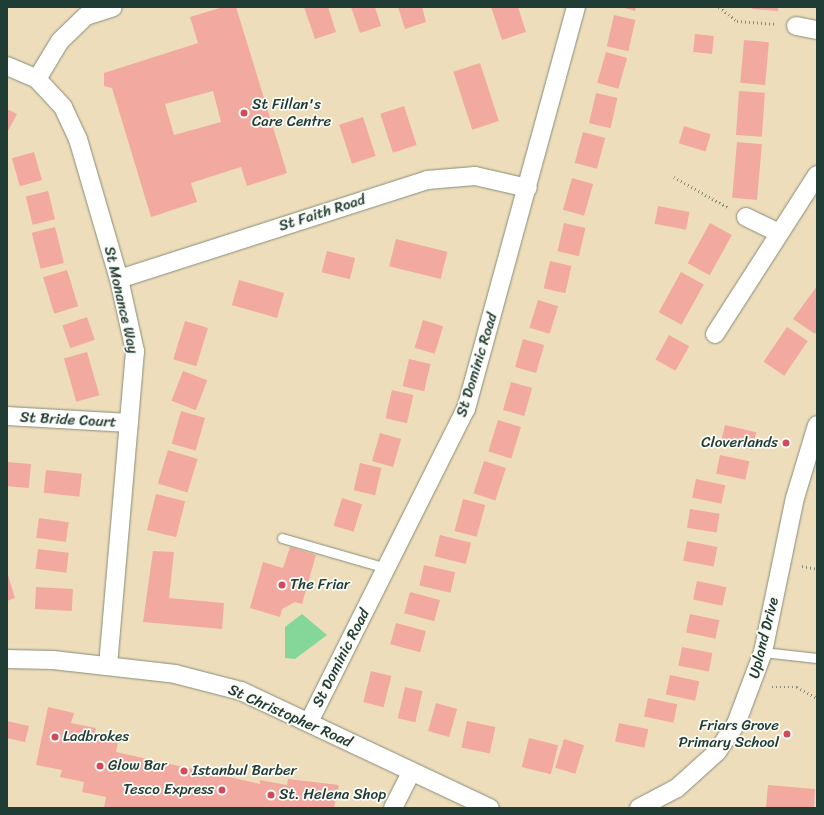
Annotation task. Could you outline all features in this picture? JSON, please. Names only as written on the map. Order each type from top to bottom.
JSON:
[{"type":"street","points":[[37,79],[60,41],[86,16],[113,7]]},
{"type":"street","name":"St Dominic Road","points":[[308,722],[466,409],[528,188],[576,7]]},
{"type":"street","points":[[796,26],[817,30]]},
{"type":"street","name":"St Monance Way","points":[[7,66],[37,79],[63,107],[78,139],[119,279],[135,351],[108,666]]},
{"type":"street","points":[[715,334],[777,232],[817,175]]},
{"type":"street","name":"St Faith Road","points":[[119,279],[427,180],[475,176],[528,188]]},
{"type":"street","points":[[746,217],[777,232]]},
{"type":"street","name":"St Bride Court","points":[[7,416],[130,423]]},
{"type":"street","name":"Upland Drive","points":[[639,808],[677,788],[717,752],[736,724],[752,687],[763,652],[796,498],[817,425]]},
{"type":"street","name":"St Christopher Road","points":[[7,660],[108,666],[174,674],[241,691],[411,773],[490,808]]},
{"type":"street","points":[[393,808],[411,773]]},
{"type":"lane","points":[[282,538],[386,568]]},
{"type":"lane","points":[[763,652],[817,658]]},
{"type":"path","points":[[719,7],[737,21],[796,26]]},
{"type":"path","points":[[674,176],[746,217]]},
{"type":"path","points":[[752,687],[797,687],[817,698]]},
{"type":"green space","points":[[302,614],[327,635],[295,659],[285,658],[285,627]]},
{"type":"building","name":"St Fillan's Care Centre","points":[[223,7],[236,7],[287,173],[247,186],[241,167],[191,183],[197,202],[151,217],[112,88],[104,86],[104,73],[198,43],[190,17]],"holes":[[[213,91],[221,122],[174,135],[165,104]]]},
{"type":"building","points":[[304,7],[328,7],[336,32],[315,39]]},
{"type":"building","points":[[351,7],[375,7],[381,26],[360,33]]},
{"type":"building","points":[[398,7],[422,7],[426,22],[405,29]]},
{"type":"building","points":[[491,7],[518,7],[526,32],[502,40]]},
{"type":"building","points":[[621,7],[636,7],[635,11]]},
{"type":"building","points":[[753,7],[778,7],[778,11],[752,9]]},
{"type":"building","points":[[614,15],[635,20],[628,51],[607,46]]},
{"type":"building","points":[[695,34],[714,36],[712,54],[693,52]]},
{"type":"building","points":[[744,40],[769,42],[765,85],[740,83]]},
{"type":"building","points":[[606,52],[627,58],[618,89],[597,83]]},
{"type":"building","points":[[480,63],[499,121],[472,130],[453,72]]},
{"type":"building","points":[[739,91],[765,93],[762,137],[736,135]]},
{"type":"building","points":[[596,93],[617,98],[610,128],[589,123]]},
{"type":"building","points":[[404,106],[417,145],[393,153],[380,114]]},
{"type":"building","points":[[7,109],[17,114],[7,133]]},
{"type":"building","points":[[363,117],[376,156],[352,164],[339,125]]},
{"type":"building","points":[[684,126],[711,134],[706,151],[679,143]]},
{"type":"building","points":[[583,132],[605,138],[597,169],[575,163]]},
{"type":"building","points":[[737,142],[762,144],[757,200],[732,198]]},
{"type":"building","points":[[34,152],[42,180],[20,186],[12,158]]},
{"type":"building","points":[[572,178],[593,184],[584,216],[563,210]]},
{"type":"building","points":[[48,191],[55,219],[33,225],[26,197]]},
{"type":"building","points":[[658,206],[689,212],[686,230],[655,224]]},
{"type":"building","points":[[564,223],[585,228],[579,256],[557,251]]},
{"type":"building","points":[[710,223],[732,235],[710,275],[688,263]]},
{"type":"building","points":[[55,227],[64,263],[41,269],[32,233]]},
{"type":"building","points":[[396,239],[447,252],[441,279],[389,266]]},
{"type":"building","points":[[327,251],[355,258],[350,279],[322,272]]},
{"type":"building","points":[[550,261],[571,266],[565,293],[544,288]]},
{"type":"building","points":[[67,270],[78,306],[54,314],[43,277]]},
{"type":"building","points":[[681,272],[704,285],[681,325],[659,312]]},
{"type":"building","points":[[239,280],[284,293],[277,318],[232,305]]},
{"type":"building","points":[[817,286],[817,331],[815,334],[793,319]]},
{"type":"building","points":[[538,300],[558,306],[550,334],[530,328]]},
{"type":"building","points":[[87,317],[95,340],[70,348],[62,325]]},
{"type":"building","points":[[423,320],[443,326],[435,354],[415,348]]},
{"type":"building","points":[[185,321],[208,328],[196,366],[173,359]]},
{"type":"building","points":[[787,327],[808,341],[784,376],[764,362]]},
{"type":"building","points":[[669,335],[689,346],[676,371],[655,359]]},
{"type":"building","points":[[523,339],[544,345],[536,373],[515,367]]},
{"type":"building","points":[[87,352],[99,395],[76,402],[64,359]]},
{"type":"building","points":[[409,359],[430,364],[424,391],[403,386]]},
{"type":"building","points":[[183,371],[207,380],[196,410],[172,401]]},
{"type":"building","points":[[511,382],[532,388],[524,416],[503,410]]},
{"type":"building","points":[[392,390],[413,395],[407,423],[385,418]]},
{"type":"building","points":[[181,411],[205,418],[196,451],[172,444]]},
{"type":"building","points":[[498,420],[521,427],[511,459],[488,452]]},
{"type":"building","points":[[725,425],[756,432],[752,450],[721,443]]},
{"type":"building","points":[[380,433],[401,439],[393,467],[372,461]]},
{"type":"building","points":[[168,450],[198,459],[187,493],[158,483]]},
{"type":"building","points":[[720,455],[749,461],[745,480],[716,474]]},
{"type":"building","points":[[484,461],[506,468],[495,500],[473,493]]},
{"type":"building","points":[[7,462],[31,464],[29,488],[7,486]]},
{"type":"building","points":[[360,463],[381,468],[375,495],[354,490]]},
{"type":"building","points":[[46,470],[82,474],[79,497],[44,493]]},
{"type":"building","points":[[696,479],[725,485],[721,504],[692,498]]},
{"type":"building","points":[[156,494],[185,501],[176,537],[147,530]]},
{"type":"building","points":[[342,498],[362,504],[354,532],[334,526]]},
{"type":"building","points":[[463,499],[485,505],[477,537],[454,531]]},
{"type":"building","points":[[690,509],[720,514],[717,532],[687,528]]},
{"type":"building","points":[[39,518],[69,522],[66,542],[36,538]]},
{"type":"building","points":[[440,535],[471,543],[466,564],[435,556]]},
{"type":"building","points":[[687,541],[717,547],[714,567],[683,561]]},
{"type":"building","name":"The Friar","points":[[290,547],[316,555],[302,604],[295,602],[282,609],[280,617],[250,608],[263,562],[283,568]]},
{"type":"building","points":[[38,549],[69,553],[66,573],[36,569]]},
{"type":"building","points":[[153,551],[174,552],[169,598],[224,603],[222,629],[143,622]]},
{"type":"building","points":[[424,565],[455,572],[450,593],[419,585]]},
{"type":"building","points":[[7,572],[15,598],[7,601]]},
{"type":"building","points":[[697,581],[726,587],[722,606],[693,600]]},
{"type":"building","points":[[36,587],[73,589],[72,611],[35,609]]},
{"type":"building","points":[[410,592],[440,600],[434,621],[404,613]]},
{"type":"building","points":[[690,614],[719,620],[715,639],[686,633]]},
{"type":"building","points":[[396,623],[426,631],[420,652],[390,644]]},
{"type":"building","points":[[682,647],[712,653],[709,672],[678,666]]},
{"type":"building","points":[[371,671],[391,676],[384,707],[363,702]]},
{"type":"building","points":[[670,675],[699,681],[695,701],[666,695]]},
{"type":"building","points":[[405,687],[423,691],[415,722],[398,718]]},
{"type":"building","points":[[648,698],[677,704],[673,723],[644,717]]},
{"type":"building","points":[[436,703],[457,709],[449,737],[428,731]]},
{"type":"building","points":[[48,707],[74,713],[71,723],[96,728],[94,736],[118,742],[116,752],[260,784],[260,780],[287,785],[288,779],[339,785],[334,808],[104,808],[106,797],[82,792],[84,782],[60,777],[62,770],[36,765]]},
{"type":"building","points":[[7,721],[29,726],[25,742],[7,738]]},
{"type":"building","points":[[467,721],[495,727],[490,753],[461,747]]},
{"type":"building","points":[[619,723],[648,729],[644,748],[615,742]]},
{"type":"building","points":[[529,738],[558,745],[551,774],[522,767]]},
{"type":"building","points":[[564,739],[584,745],[575,774],[555,768]]},
{"type":"building","points":[[768,785],[815,789],[814,808],[766,807]]},
{"type":"place","name":"St Fillan's Care Centre","points":[[244,113]]},
{"type":"place","name":"Cloverlands","points":[[786,443]]},
{"type":"place","name":"The Friar","points":[[282,585]]},
{"type":"place","name":"Friars Grove Primary School","points":[[787,734]]},
{"type":"place","name":"Ladbrokes","points":[[55,737]]},
{"type":"place","name":"Glow Bar","points":[[100,766]]},
{"type":"place","name":"Istanbul Barber","points":[[184,771]]},
{"type":"place","name":"Tesco Express","points":[[222,790]]},
{"type":"place","name":"St. Helena Shop","points":[[271,795]]}]
